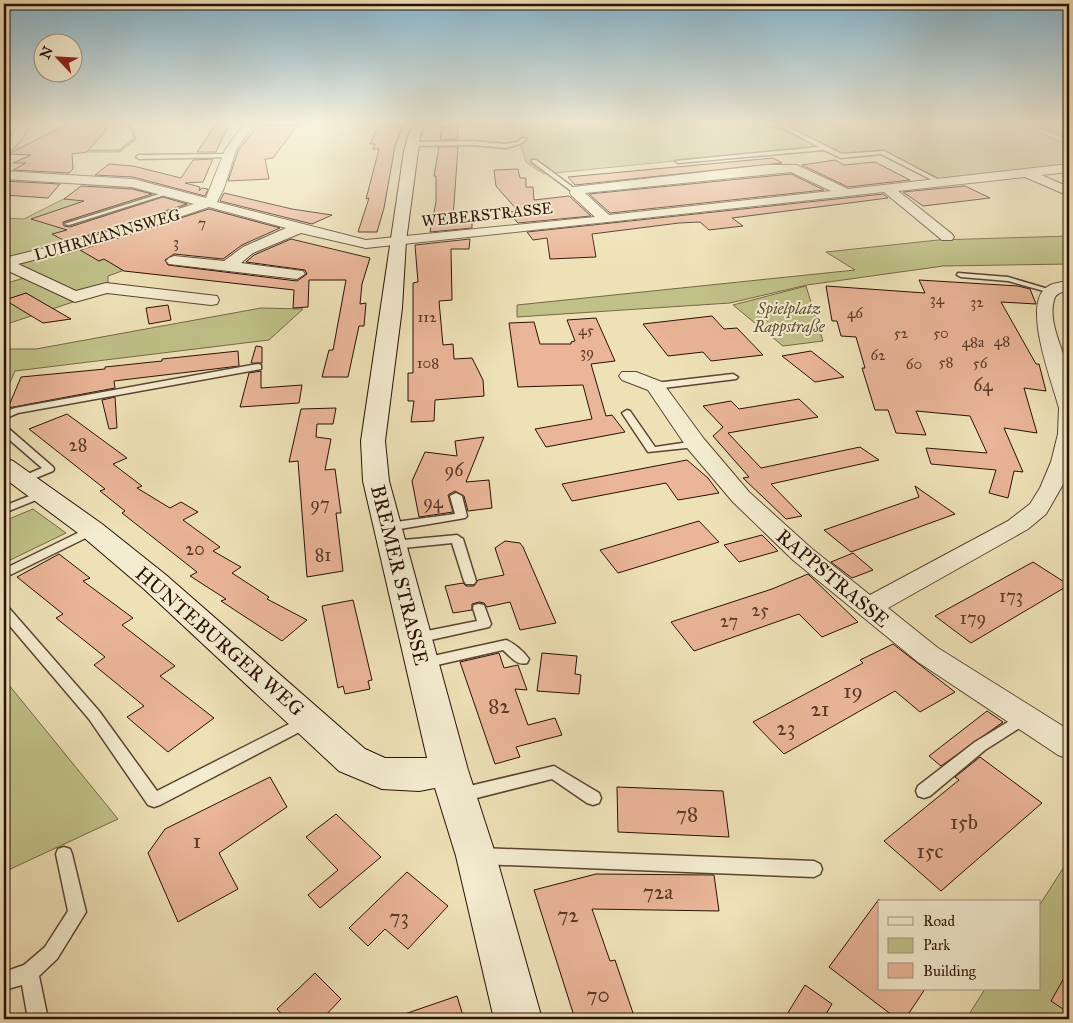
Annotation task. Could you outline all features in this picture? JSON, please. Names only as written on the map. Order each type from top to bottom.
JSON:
[{"type":"main road","name":"BREMER STRASSE","points":[[408,172],[398,241],[392,308],[373,437],[376,481],[453,783],[476,856],[518,1019]]},
{"type":"main road","name":"HUNTEBURGER WEG","points":[[23,480],[92,530],[155,582],[352,760],[382,773],[419,775],[453,783]]},
{"type":"street","points":[[209,203],[217,194],[223,172]]},
{"type":"street","points":[[605,219],[576,192],[578,190],[742,172]]},
{"type":"street","points":[[801,172],[844,192]]},
{"type":"street","name":"WEBERSTRASSE","points":[[4,175],[117,181],[171,192],[352,242],[398,241],[1038,172]]},
{"type":"street","points":[[1027,173],[1069,192]]},
{"type":"street","points":[[885,187],[947,237]]},
{"type":"street","name":"LUHRMANNSWEG","points":[[4,263],[103,238],[209,203]]},
{"type":"street","points":[[227,266],[248,250],[299,228]]},
{"type":"street","points":[[174,261],[297,274]]},
{"type":"street","name":"LUHRMANNSWEG","points":[[4,263],[75,297],[106,288],[211,300]]},
{"type":"street","points":[[867,608],[1017,526],[1037,509],[1051,490],[1064,455],[1069,409],[1043,315],[1046,296],[1060,289]]},
{"type":"street","points":[[629,376],[655,386]]},
{"type":"street","name":"RAPPSTRASSE","points":[[655,386],[696,444],[741,497],[777,531],[867,608],[928,655],[1069,746]]},
{"type":"lane","points":[[549,172],[576,192]]},
{"type":"lane","points":[[920,172],[940,182]]},
{"type":"lane","points":[[68,224],[171,192]]},
{"type":"lane","points":[[961,275],[1008,279],[1060,289]]},
{"type":"lane","points":[[4,416],[15,411],[258,367]]},
{"type":"lane","points":[[655,386],[733,377]]},
{"type":"lane","points":[[627,413],[652,450],[696,444]]},
{"type":"lane","points":[[4,430],[49,468],[23,480],[4,510]]},
{"type":"lane","points":[[390,536],[462,516],[456,496]]},
{"type":"lane","points":[[4,574],[92,530]]},
{"type":"lane","points":[[390,536],[457,538],[470,581]]},
{"type":"lane","points":[[419,651],[484,624],[479,608]]},
{"type":"lane","points":[[4,611],[94,715],[154,800],[309,720]]},
{"type":"lane","points":[[419,651],[506,645],[522,659]]},
{"type":"lane","points":[[924,791],[980,746],[1024,718]]},
{"type":"lane","points":[[453,783],[554,772],[593,798]]},
{"type":"lane","points":[[4,981],[29,973],[51,953],[77,912],[64,854]]},
{"type":"lane","points":[[476,856],[814,869]]},
{"type":"lane","points":[[29,973],[38,1019]]},
{"type":"green space","points":[[541,172],[567,172],[544,174]]},
{"type":"green space","points":[[924,172],[1030,172],[945,182]]},
{"type":"green space","points":[[93,184],[121,185],[158,195],[80,219],[53,224],[62,228],[163,196],[189,203],[178,209],[98,236],[4,259],[4,218],[24,219]]},
{"type":"green space","points":[[209,209],[258,222],[108,276],[108,283],[85,292],[73,292],[16,263],[59,253],[63,255]]},
{"type":"green space","points":[[1069,236],[1069,264],[943,266],[807,285],[730,303],[517,317],[517,305],[855,270],[826,252],[938,240]]},
{"type":"green space","points":[[24,278],[73,302],[4,325],[4,284]]},
{"type":"green space","name":"Spielplatz Rappstraße","points":[[806,286],[823,341],[783,346],[733,305]]},
{"type":"green space","points":[[261,308],[303,309],[269,340],[15,371],[4,396],[4,349],[36,349]]},
{"type":"green space","points":[[33,509],[66,533],[4,563],[4,521]]},
{"type":"green space","points":[[4,679],[118,819],[4,872]]},
{"type":"green space","points":[[1069,859],[1069,1019],[966,1019],[984,990],[1040,990],[1040,904]]},
{"type":"building","points":[[99,172],[156,172],[181,178],[185,172],[207,172],[203,182],[185,183],[200,187],[199,191],[202,188],[208,189],[205,196],[133,177],[95,175]]},
{"type":"building","points":[[231,172],[268,172],[269,179],[228,181]]},
{"type":"building","points":[[373,172],[390,172],[384,208],[377,232],[358,232],[369,198],[366,199]]},
{"type":"building","points":[[435,172],[456,172],[453,218],[472,219],[472,228],[430,232],[436,202],[436,176],[434,176]]},
{"type":"building","points":[[494,172],[519,172],[520,178],[526,178],[526,187],[533,187],[534,200],[569,196],[591,216],[518,223],[508,212],[518,211],[496,186]]},
{"type":"building","points":[[625,172],[700,172],[575,185],[568,177]]},
{"type":"building","points":[[816,172],[894,172],[910,180],[848,187]]},
{"type":"building","points":[[791,174],[824,190],[610,213],[589,194]]},
{"type":"building","points":[[4,181],[60,184],[48,198],[4,195]]},
{"type":"building","points":[[81,186],[132,189],[152,194],[63,222],[64,226],[70,227],[163,197],[187,204],[97,233],[65,241],[52,234],[67,230],[31,219],[84,201],[64,199]]},
{"type":"building","points":[[965,186],[990,198],[923,206],[903,192]]},
{"type":"building","points":[[224,193],[292,209],[332,215],[312,224],[220,201]]},
{"type":"building","points":[[883,194],[888,198],[732,218],[743,226],[709,230],[700,222],[679,223],[592,234],[596,257],[550,259],[547,238],[533,240],[527,232]]},
{"type":"building","points":[[209,209],[280,228],[242,245],[223,259],[174,254],[165,260],[168,265],[297,281],[307,274],[305,270],[246,262],[254,255],[291,239],[370,258],[362,284],[360,304],[366,303],[364,326],[359,326],[348,377],[322,377],[329,350],[333,350],[346,280],[309,280],[308,307],[293,308],[294,290],[124,271],[104,259],[99,261],[80,250]]},
{"type":"building","points":[[470,239],[469,249],[451,249],[452,300],[439,301],[443,345],[453,344],[454,359],[472,358],[483,380],[484,396],[435,400],[434,421],[411,422],[414,401],[408,401],[408,373],[413,373],[413,283],[418,282],[415,245]]},
{"type":"building","points":[[919,280],[1018,286],[1030,289],[1036,304],[1001,302],[1036,364],[1039,364],[1046,391],[1024,388],[1037,433],[1004,428],[1023,472],[1014,471],[1008,498],[989,493],[996,470],[931,464],[926,448],[987,453],[970,416],[916,411],[926,435],[896,433],[888,410],[875,410],[862,368],[865,368],[856,337],[841,336],[837,321],[832,321],[826,286],[925,293]]},
{"type":"building","points":[[26,293],[71,319],[43,323],[5,300]]},
{"type":"building","points":[[168,305],[171,320],[149,324],[146,308]]},
{"type":"building","points":[[712,316],[724,329],[737,328],[763,355],[711,361],[703,352],[668,356],[643,324]]},
{"type":"building","points":[[596,318],[615,361],[591,364],[606,416],[612,415],[625,432],[546,447],[535,429],[592,419],[583,385],[518,387],[509,323],[534,322],[540,344],[571,344],[571,342],[575,341],[567,320]]},
{"type":"building","points":[[256,346],[262,347],[262,363],[251,363]]},
{"type":"building","points":[[238,351],[239,366],[114,381],[115,388],[8,408],[21,377],[105,369],[105,367],[162,361],[162,359]]},
{"type":"building","points":[[811,351],[844,377],[815,382],[782,356]]},
{"type":"building","points":[[261,371],[261,388],[302,385],[299,403],[240,407],[249,373]]},
{"type":"building","points":[[115,397],[117,428],[109,429],[102,400]]},
{"type":"building","points":[[799,399],[818,417],[728,433],[761,468],[860,447],[879,460],[771,484],[802,516],[786,519],[743,478],[749,477],[713,436],[723,427],[703,406],[731,401],[739,409]]},
{"type":"building","points":[[336,408],[333,424],[317,424],[316,437],[331,439],[325,470],[335,469],[341,513],[336,513],[343,571],[307,577],[298,461],[289,462],[301,409]]},
{"type":"building","points":[[67,414],[127,458],[113,464],[142,486],[137,488],[170,508],[181,502],[198,512],[183,520],[220,547],[213,551],[241,567],[232,573],[269,597],[267,599],[307,620],[282,641],[221,601],[226,599],[190,576],[197,572],[122,513],[125,511],[100,491],[105,489],[29,429]]},
{"type":"building","points":[[484,437],[466,482],[489,480],[492,508],[468,511],[464,496],[455,491],[448,495],[453,512],[419,517],[412,481],[425,452],[457,456],[455,441]]},
{"type":"building","points":[[687,460],[708,478],[719,493],[678,500],[666,483],[572,501],[562,484]]},
{"type":"building","points":[[915,486],[955,514],[851,552],[824,530],[919,497]]},
{"type":"building","points":[[699,521],[719,542],[618,573],[600,550]]},
{"type":"building","points":[[762,535],[778,551],[739,562],[724,545]]},
{"type":"building","points":[[505,541],[520,543],[523,547],[556,623],[520,630],[510,602],[487,607],[484,603],[479,602],[472,604],[472,610],[453,613],[445,586],[463,583],[466,586],[474,586],[478,580],[504,575],[495,548]]},
{"type":"building","points":[[853,553],[873,570],[852,578],[831,562]]},
{"type":"building","points":[[59,554],[90,578],[83,581],[133,618],[122,625],[175,666],[160,676],[214,718],[168,752],[127,717],[144,706],[94,665],[105,657],[56,618],[63,614],[17,577]]},
{"type":"building","points":[[1033,562],[1069,585],[971,643],[935,616]]},
{"type":"building","points":[[808,574],[858,622],[822,637],[799,614],[694,651],[671,622],[772,589]]},
{"type":"building","points":[[353,600],[372,680],[368,681],[370,689],[345,694],[343,686],[338,688],[322,606]]},
{"type":"building","points":[[893,644],[955,692],[920,712],[895,691],[784,754],[753,722],[863,663],[860,660]]},
{"type":"building","points":[[499,653],[504,668],[518,665],[527,690],[515,689],[528,725],[555,718],[562,735],[516,747],[520,757],[495,764],[460,662]]},
{"type":"building","points":[[542,653],[577,656],[575,674],[581,675],[579,694],[537,691]]},
{"type":"building","points":[[987,711],[1003,722],[941,766],[929,756]]},
{"type":"building","points":[[980,757],[1042,803],[941,891],[884,841],[959,780],[955,777]]},
{"type":"building","points":[[270,777],[287,807],[219,853],[238,889],[178,922],[148,853],[165,829]]},
{"type":"building","points":[[617,787],[723,791],[729,837],[618,832]]},
{"type":"building","points":[[336,814],[381,857],[320,908],[308,895],[338,870],[306,837]]},
{"type":"building","points":[[407,872],[448,906],[408,949],[385,929],[368,946],[349,928]]},
{"type":"building","points":[[596,874],[714,875],[719,911],[592,909],[610,961],[615,960],[634,1016],[622,1019],[575,1019],[534,890]]},
{"type":"building","points":[[878,900],[878,990],[924,990],[905,1019],[897,1019],[829,967]]},
{"type":"building","points":[[1069,969],[1069,1013],[1051,1001]]},
{"type":"building","points":[[315,973],[341,999],[322,1019],[286,1019],[277,1009]]},
{"type":"building","points":[[805,985],[832,1004],[823,1019],[784,1019]]},
{"type":"building","points":[[457,996],[464,1019],[396,1019],[396,1017]]}]
